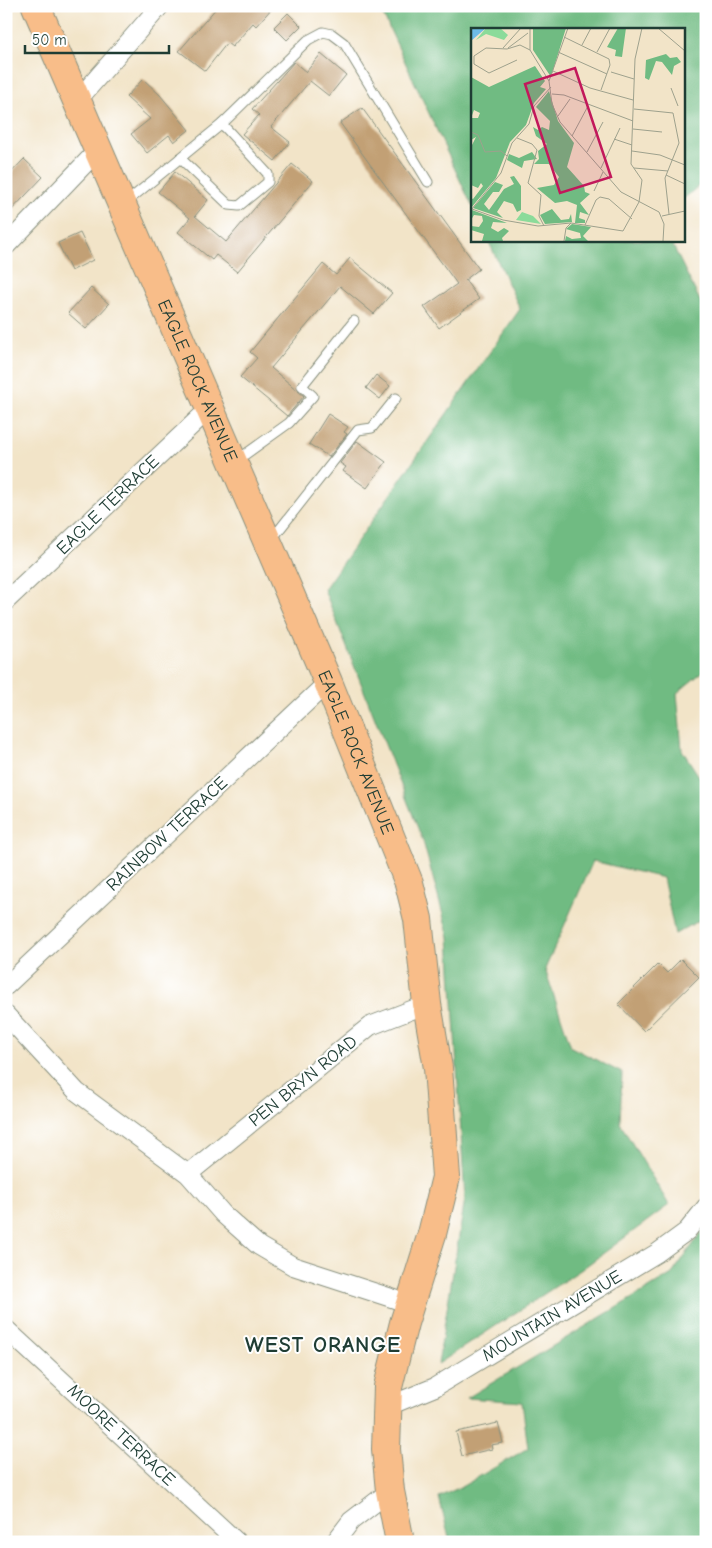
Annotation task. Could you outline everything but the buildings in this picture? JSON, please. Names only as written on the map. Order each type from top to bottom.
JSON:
[{"type":"main road","name":"EAGLE ROCK AVENUE","points":[[36,6],[328,682],[409,883],[418,919],[427,1004],[438,1068],[446,1177],[432,1234],[391,1373],[386,1407],[390,1491],[400,1542]]},
{"type":"street","points":[[77,101],[160,6]]},
{"type":"street","points":[[6,246],[98,150]]},
{"type":"street","name":"EAGLE TERRACE","points":[[6,601],[210,408]]},
{"type":"street","name":"RAINBOW TERRACE","points":[[6,986],[328,682]]},
{"type":"street","name":"PEN BRYN ROAD","points":[[188,1174],[370,1026],[427,1004]]},
{"type":"street","points":[[6,1015],[77,1092],[188,1174],[223,1214],[259,1246],[293,1266],[410,1304]]},
{"type":"street","name":"MOUNTAIN AVENUE","points":[[386,1407],[434,1387],[657,1253],[687,1231],[706,1207]]},
{"type":"street","name":"MOORE TERRACE","points":[[6,1329],[236,1542]]},
{"type":"street","points":[[335,1542],[350,1521],[390,1491]]},
{"type":"lane","points":[[122,205],[222,124],[308,40],[323,32],[332,34],[344,43],[428,182]]},
{"type":"lane","points":[[180,158],[229,205],[239,206],[268,182],[268,174],[222,124]]},
{"type":"lane","points":[[234,463],[289,423],[313,396],[302,386],[354,321]]},
{"type":"lane","points":[[268,543],[358,430],[372,428],[396,398]]},
{"type":"green space","points":[[379,6],[706,6],[706,180],[684,198],[684,28],[471,28],[471,204]]},
{"type":"green space","points":[[488,241],[670,241],[706,313],[706,669],[677,693],[682,750],[706,787],[706,917],[675,934],[663,878],[593,861],[545,969],[571,1047],[622,1073],[620,1123],[669,1205],[582,1269],[438,1364],[465,1199],[449,937],[423,841],[324,589],[520,309]]},
{"type":"green space","points":[[706,1226],[706,1542],[450,1542],[439,1497],[463,1486],[528,1448],[522,1402],[467,1398],[672,1274]]},
{"type":"district","name":"WEST ORANGE","points":[[323,1345]]}]
